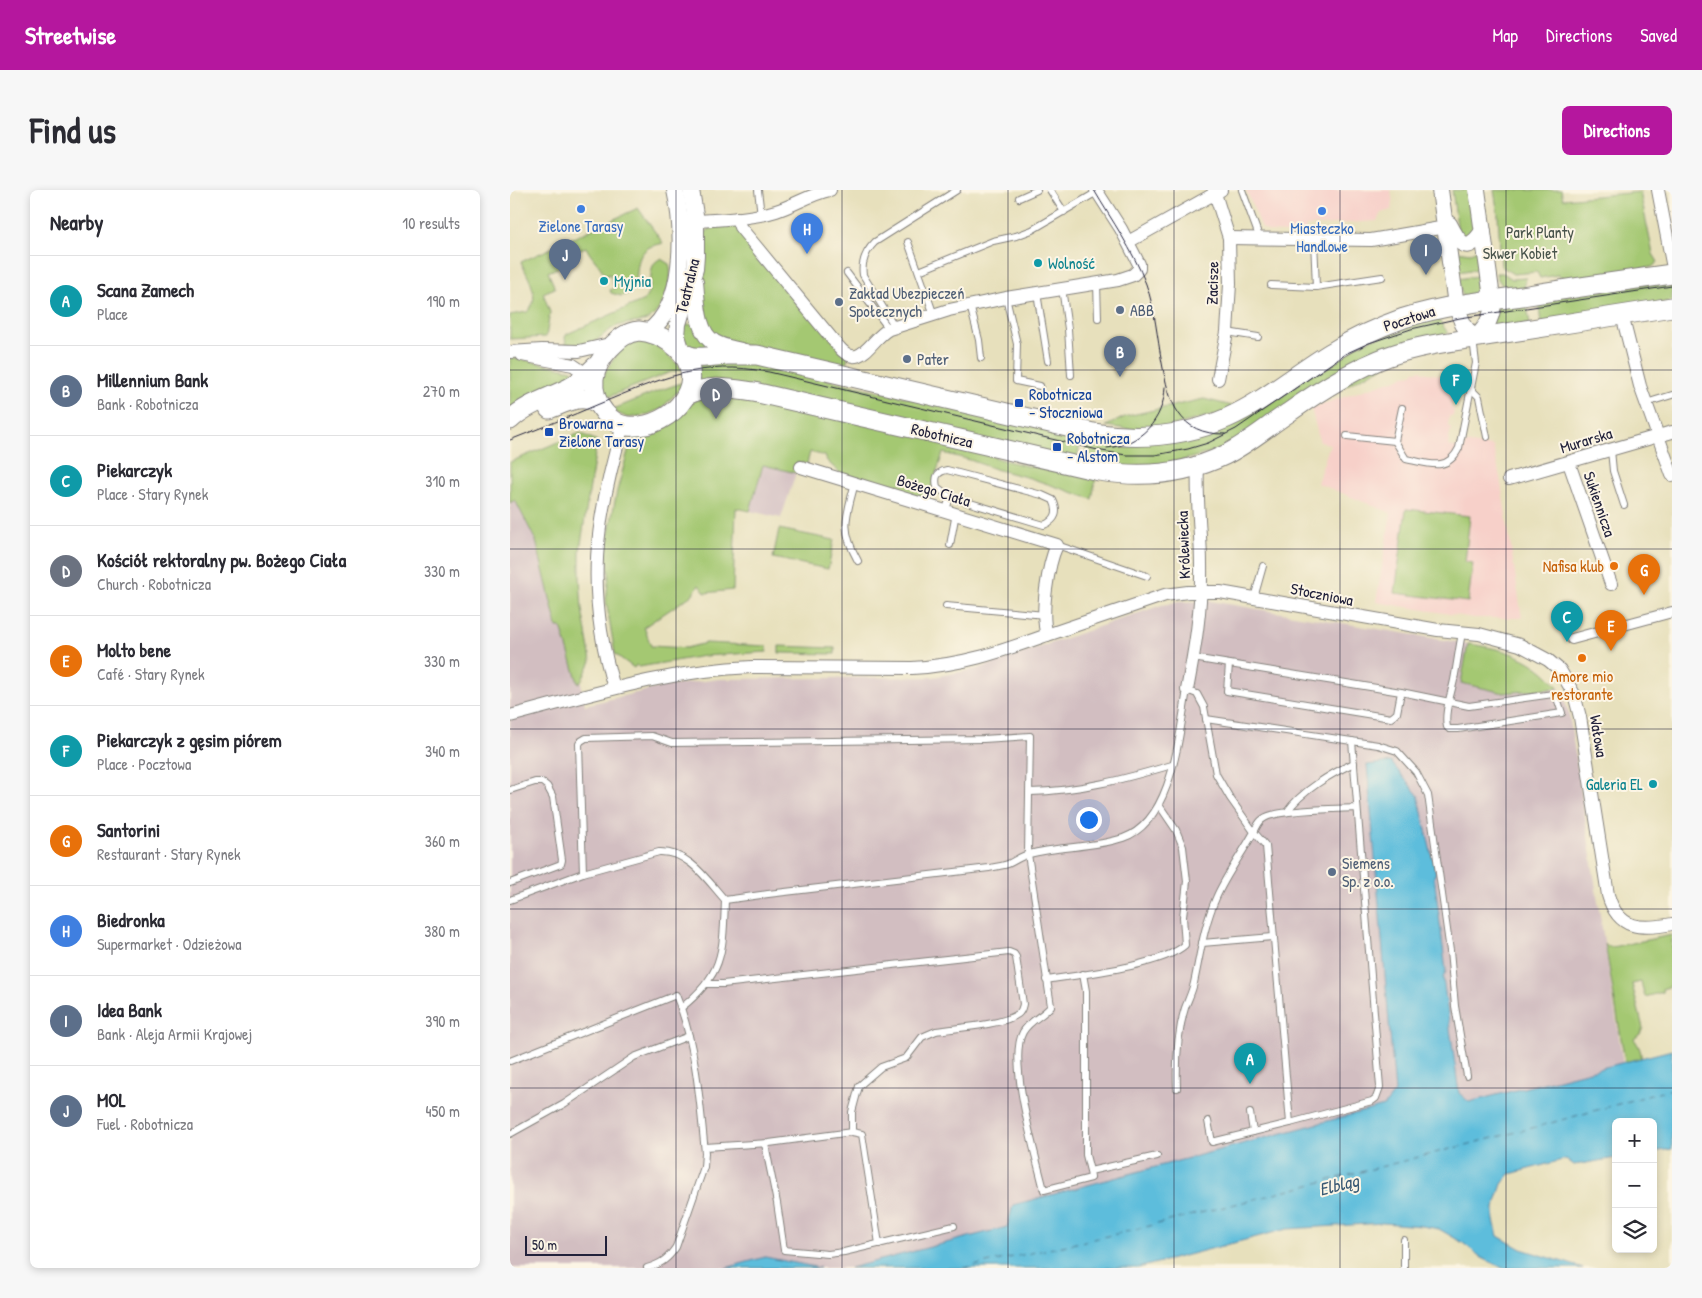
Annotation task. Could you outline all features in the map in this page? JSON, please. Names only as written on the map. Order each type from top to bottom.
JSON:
[{"type":"main road","name":"Pocztowa","points":[[757,355],[1094,433],[1131,438],[1170,435],[1196,429],[1228,418],[1269,394],[1333,351],[1356,338],[1403,319],[1456,305],[1672,274]]},
{"type":"main road","name":"Pocztowa","points":[[1198,466],[1236,449],[1321,391],[1376,362],[1419,347],[1672,306]]},
{"type":"main road","points":[[510,420],[520,420],[575,400],[587,398],[606,353],[616,342],[630,332],[639,331],[659,335],[682,352],[700,358],[728,355],[757,355]]},
{"type":"main road","points":[[593,384],[610,418],[623,426],[641,426],[659,421],[674,410],[687,395],[691,382],[690,371],[682,352]]},
{"type":"main road","points":[[510,420],[517,413],[569,388],[593,384]]},
{"type":"main road","name":"Robotnicza","points":[[687,395],[705,388],[718,387],[768,395],[1112,473],[1137,475],[1162,473],[1198,466]]},
{"type":"street","name":"Teatralna","points":[[648,332],[659,324],[672,298],[679,266],[680,223],[675,190]]},
{"type":"street","name":"Teatralna","points":[[682,352],[677,336],[678,324],[695,269],[696,221],[691,190]]},
{"type":"street","points":[[1440,190],[1456,305],[1463,324],[1473,339],[1480,334],[1492,313],[1492,300],[1477,190]]},
{"type":"street","points":[[1658,190],[1672,263]]},
{"type":"street","points":[[680,223],[760,215],[777,211],[823,191]]},
{"type":"street","points":[[737,218],[744,232],[842,352],[852,357],[862,354],[882,333],[934,314],[1006,298],[1118,280],[1133,275],[1139,269],[1139,264],[1097,191]]},
{"type":"street","points":[[1128,242],[1217,191]]},
{"type":"street","name":"Zacisze","points":[[1217,191],[1229,238],[1230,284],[1227,332],[1218,379]]},
{"type":"street","points":[[1229,238],[1371,240],[1445,221]]},
{"type":"street","points":[[1445,221],[1457,240],[1463,244],[1474,242],[1483,231]]},
{"type":"street","points":[[695,269],[700,319],[703,330],[708,338],[720,345],[757,355]]},
{"type":"street","points":[[1622,314],[1640,386],[1672,475]]},
{"type":"street","points":[[510,352],[542,350],[579,352],[616,342]]},
{"type":"street","points":[[510,352],[573,365],[593,384]]},
{"type":"street","points":[[614,688],[600,627],[595,571],[600,521],[623,426]]},
{"type":"street","name":"Murarska","points":[[1509,480],[1672,432]]},
{"type":"street","name":"Sukiennicza","points":[[1569,463],[1611,584]]},
{"type":"street","name":"Królewiecka","points":[[1198,466],[1200,592]]},
{"type":"street","name":"Bożego Ciała","points":[[801,467],[856,482],[1057,545]]},
{"type":"street","points":[[1047,633],[1045,615],[1050,564],[1057,545]]},
{"type":"street","points":[[1187,690],[1198,627],[1200,592]]},
{"type":"street","name":"Stoczniowa","points":[[510,716],[614,688],[668,676],[726,668],[912,668],[936,666],[987,656],[1047,633],[1165,595],[1200,592],[1220,592],[1384,622],[1498,638],[1534,652]]},
{"type":"street","points":[[1572,639],[1672,612]]},
{"type":"street","name":"Wałowa","points":[[1534,652],[1560,670],[1574,694],[1580,717],[1608,895],[1616,913],[1630,924],[1646,928],[1672,924]]},
{"type":"lane","points":[[758,190],[760,215]]},
{"type":"lane","points":[[892,328],[863,275],[866,254],[876,242],[957,190]]},
{"type":"lane","points":[[1019,198],[1037,190]]},
{"type":"lane","points":[[1050,190],[1064,212]]},
{"type":"lane","points":[[1242,190],[1260,239]]},
{"type":"lane","points":[[919,271],[993,241],[1032,230],[1097,191]]},
{"type":"lane","points":[[1314,240],[1316,287]]},
{"type":"lane","points":[[908,242],[934,314]]},
{"type":"lane","points":[[847,273],[892,328]]},
{"type":"lane","points":[[1271,285],[1316,287],[1382,277]]},
{"type":"lane","points":[[1097,283],[1098,318]]},
{"type":"lane","points":[[1062,288],[1071,375]]},
{"type":"lane","points":[[1037,293],[1048,361]]},
{"type":"lane","points":[[1006,298],[1017,344],[1016,380],[1040,386]]},
{"type":"lane","points":[[970,305],[979,340],[981,358]]},
{"type":"lane","points":[[1227,332],[1258,337]]},
{"type":"lane","points":[[1402,408],[1395,441],[1406,459],[1438,466],[1455,457],[1459,448],[1476,363],[1473,339]]},
{"type":"lane","points":[[1471,389],[1479,397],[1487,437]]},
{"type":"lane","points":[[1646,403],[1672,395]]},
{"type":"lane","points":[[1347,436],[1395,441]]},
{"type":"lane","points":[[1611,450],[1613,471],[1624,505]]},
{"type":"lane","points":[[950,497],[1044,525],[1055,518],[1056,512],[1052,500],[1042,495],[947,470],[941,471],[936,480],[937,487],[950,497],[950,545]]},
{"type":"lane","points":[[856,482],[845,531],[858,562]]},
{"type":"lane","points":[[1057,545],[1147,576]]},
{"type":"lane","points":[[1254,598],[1263,566]]},
{"type":"lane","points":[[946,606],[1045,615]]},
{"type":"lane","points":[[1193,658],[1401,692],[1449,702],[1469,706],[1553,694],[1558,700],[1562,713],[1458,729],[1447,727],[1446,719],[1449,702],[1462,633]]},
{"type":"lane","points":[[1229,664],[1227,691],[1371,715],[1391,718],[1397,713],[1401,692]]},
{"type":"lane","points":[[725,900],[989,868],[1006,864],[1028,854],[1072,846],[1101,844],[1125,837],[1154,814],[1164,795],[1172,766],[1187,690],[1197,694],[1200,698],[1206,719],[1216,774],[1230,798],[1266,846],[1290,1123]]},
{"type":"lane","points":[[1206,719],[1378,745],[1397,751],[1416,772],[1428,795],[1447,923],[1455,1006],[1467,1076]]},
{"type":"lane","points":[[583,872],[579,744],[586,738],[652,736],[672,742],[983,739],[1030,736],[1028,854],[1051,1006],[1046,1012],[1031,1022],[1023,1032],[1019,1042],[1017,1059],[1029,1134],[1044,1190],[1091,1178],[1086,1155],[1086,991],[1083,974]]},
{"type":"lane","points":[[1208,1121],[1212,1142],[1372,1101],[1376,1098],[1380,1087],[1352,741]]},
{"type":"lane","points":[[1288,812],[1301,797],[1338,770],[1354,763]]},
{"type":"lane","points":[[1030,792],[1060,791],[1115,781],[1172,766]]},
{"type":"lane","points":[[510,790],[535,782],[542,782],[547,786],[554,797],[562,864],[510,883]]},
{"type":"lane","points":[[1046,980],[1140,964],[1176,951],[1184,945],[1187,881],[1183,846],[1176,830],[1159,805]]},
{"type":"lane","points":[[1177,1088],[1175,1058],[1180,1032],[1185,1009],[1192,991],[1202,943],[1215,900],[1259,822],[1264,817],[1288,812],[1357,808]]},
{"type":"lane","points":[[510,900],[583,872],[659,852],[668,852],[682,857],[695,867],[725,900],[722,954],[715,971],[706,984],[681,1008]]},
{"type":"lane","points":[[1202,943],[1273,937]]},
{"type":"lane","points":[[706,984],[723,984],[992,953],[1009,952],[1014,954],[1023,1004],[1019,1014],[1003,1021],[936,1031],[922,1037],[906,1058],[881,1067],[859,1086],[852,1112],[852,1132]]},
{"type":"lane","points":[[510,1061],[676,995],[689,1036],[704,1147],[704,1167],[676,1247],[668,1258],[659,1265],[647,1268]]},
{"type":"lane","points":[[510,1134],[564,1104],[634,1057],[689,1036]]},
{"type":"lane","points":[[1250,1113],[1253,1132]]},
{"type":"lane","points":[[704,1147],[765,1144],[852,1132],[862,1134],[879,1244]]},
{"type":"lane","points":[[765,1144],[784,1250],[828,1254],[954,1226]]},
{"type":"lane","points":[[1090,1171],[1157,1156]]},
{"type":"lane","points":[[1404,1240],[1404,1268]]},
{"type":"shaded area","name":"Miasteczko Handlowe","points":[[1246,190],[1391,190],[1393,205],[1391,210],[1381,213],[1377,221],[1306,226],[1305,234],[1269,232],[1262,228]]},
{"type":"shaded area","points":[[1422,370],[1422,372],[1460,379],[1456,397],[1453,397],[1451,408],[1454,409],[1453,416],[1449,416],[1448,427],[1451,427],[1448,446],[1464,449],[1465,443],[1493,446],[1500,477],[1522,618],[1474,618],[1376,602],[1391,513],[1317,483],[1330,444],[1320,442],[1311,408],[1414,373],[1414,371]]},
{"type":"shaded area","points":[[763,465],[796,473],[781,518],[750,511]]},
{"type":"shaded area","points":[[515,500],[536,541],[557,627],[561,627],[578,683],[581,682],[585,705],[666,686],[719,679],[933,677],[977,669],[1162,605],[1178,602],[1210,601],[1468,644],[1461,683],[1504,693],[1559,688],[1569,714],[1623,1064],[1469,1102],[1459,1093],[1443,978],[1446,971],[1434,875],[1368,763],[1395,1093],[1384,1106],[1014,1205],[1007,1227],[850,1268],[820,1268],[765,1257],[726,1268],[510,1268],[510,503]]},
{"type":"green space","points":[[1452,190],[1471,190],[1477,229],[1469,240],[1458,232]]},
{"type":"green space","name":"Park Planty","points":[[1494,190],[1561,190],[1563,199],[1640,192],[1653,254],[1658,262],[1652,267],[1568,279],[1557,275],[1540,278],[1537,272],[1513,274],[1501,266],[1498,215]]},
{"type":"green space","points":[[638,208],[663,243],[650,247],[642,254],[639,260],[636,282],[629,293],[621,296],[611,293],[610,290],[614,288],[610,274],[605,276],[586,247],[570,253],[574,261],[548,272],[555,288],[543,293],[550,312],[546,337],[510,339],[510,315],[527,312],[531,306],[534,294],[521,262]]},
{"type":"green space","points":[[730,225],[740,227],[848,356],[846,364],[842,369],[711,337],[700,286],[704,234],[708,229]]},
{"type":"green space","points":[[1478,250],[1483,268],[1458,272],[1456,251],[1470,253]]},
{"type":"green space","points":[[661,259],[669,264],[669,285],[663,302],[654,315],[645,321],[615,327],[586,346],[566,345],[565,337],[567,334],[644,300],[648,294],[653,265]]},
{"type":"green space","points":[[1496,273],[1503,273],[1512,279],[1526,278],[1524,289],[1506,287],[1500,282]]},
{"type":"green space","points":[[1483,275],[1486,293],[1463,298],[1458,279]]},
{"type":"green space","points":[[1672,280],[1672,301],[1541,323],[1538,299]]},
{"type":"green space","points":[[1526,301],[1530,324],[1488,328],[1497,306]]},
{"type":"green space","points":[[1435,315],[1448,333],[1223,449],[1151,469],[1083,462],[1089,438],[1165,442],[1349,348]]},
{"type":"green space","points":[[696,324],[710,349],[704,352],[688,345],[682,336],[684,325]]},
{"type":"green space","points":[[644,341],[657,346],[683,369],[668,373],[603,399],[601,378],[620,350],[628,343]]},
{"type":"green space","points":[[510,357],[572,370],[574,377],[510,413]]},
{"type":"green space","points":[[745,361],[1082,437],[1076,461],[696,381],[695,365]]},
{"type":"green space","points":[[684,382],[682,387],[661,409],[646,415],[628,418],[611,410],[658,391]]},
{"type":"green space","points":[[717,393],[957,444],[1027,466],[1047,466],[1096,477],[1092,499],[1030,478],[943,453],[929,495],[921,497],[880,483],[840,473],[827,461],[825,456],[810,452],[807,464],[797,462],[796,473],[763,465],[750,511],[736,508],[733,590],[705,593],[699,585],[692,595],[644,627],[651,646],[686,648],[706,643],[767,646],[767,652],[704,656],[639,667],[636,665],[634,668],[615,654],[606,600],[609,574],[606,547],[617,491],[631,440],[692,401]]},
{"type":"green space","points":[[1204,399],[1236,407],[1229,411],[1148,432],[1106,426],[1127,416]]},
{"type":"green space","points":[[580,433],[597,441],[580,550],[582,609],[591,661],[581,682],[578,683],[561,627],[557,627],[536,541],[515,500],[510,503],[510,462]]},
{"type":"green space","points":[[1406,509],[1470,516],[1465,562],[1473,563],[1468,602],[1395,593]]},
{"type":"green space","points":[[779,529],[834,540],[828,569],[773,558]]},
{"type":"green space","points":[[1468,644],[1518,656],[1540,669],[1559,688],[1504,693],[1461,683]]},
{"type":"green space","points":[[779,646],[835,648],[835,654],[779,653]]},
{"type":"green space","points":[[1672,935],[1672,986],[1662,989],[1663,992],[1645,997],[1641,982],[1632,984],[1643,1028],[1634,1039],[1641,1053],[1641,1058],[1625,1062],[1605,943],[1612,947]]},
{"type":"water","name":"Elbląg","points":[[1391,762],[1418,795],[1436,874],[1434,875],[1446,971],[1443,978],[1459,1093],[1469,1102],[1672,1050],[1672,1149],[1657,1151],[1657,1118],[1612,1118],[1612,1159],[1574,1165],[1566,1159],[1510,1174],[1502,1184],[1494,1208],[1494,1220],[1498,1236],[1521,1249],[1583,1268],[1503,1268],[1482,1258],[1463,1243],[1439,1229],[1383,1223],[1287,1229],[1138,1268],[850,1268],[1007,1227],[1013,1205],[1384,1106],[1395,1092],[1367,765]]},
{"type":"water","points":[[765,1257],[820,1268],[726,1268]]},
{"type":"ferry route","points":[[964,1268],[1134,1230],[1540,1126],[1672,1089]]},
{"type":"tram line","points":[[1094,190],[1129,247],[1146,284],[1154,313],[1168,390],[1178,413],[1196,429],[1209,433],[1225,434]]},
{"type":"tram line","points":[[510,440],[662,379],[701,370],[722,368],[769,372],[1102,451],[1126,455],[1155,455],[1208,443],[1236,429],[1345,354],[1369,343],[1411,329],[1460,318],[1672,286]]},
{"type":"tram line","points":[[1107,448],[1130,442],[1148,429],[1160,410],[1164,399],[1165,387]]},
{"type":"place","name":"Zielone Tarasy","points":[[581,209]]},
{"type":"place","name":"Miasteczko Handlowe","points":[[1322,211]]},
{"type":"place","name":"Biedronka","points":[[807,254]]},
{"type":"place","name":"Wolność","points":[[1038,263]]},
{"type":"place","name":"Idea Bank","points":[[1426,275]]},
{"type":"place","name":"MOL","points":[[565,280]]},
{"type":"place","name":"Myjnia","points":[[604,281]]},
{"type":"place","name":"Zakład Ubezpieczeń Społecznych","points":[[839,302]]},
{"type":"place","name":"ABB","points":[[1120,310]]},
{"type":"place","name":"Pater","points":[[907,359]]},
{"type":"place","name":"Millennium Bank","points":[[1120,377]]},
{"type":"place","name":"Robotnicza - Stoczniowa","points":[[1019,403]]},
{"type":"place","name":"Piekarczyk z gęsim piórem","points":[[1456,405]]},
{"type":"place","name":"Kościół rektoralny pw. Bożego Ciała","points":[[716,419]]},
{"type":"place","name":"Browarna - Zielone Tarasy","points":[[549,432]]},
{"type":"place","name":"Robotnicza - Alstom","points":[[1057,447]]},
{"type":"place","name":"Nafisa klub","points":[[1614,566]]},
{"type":"place","name":"Santorini","points":[[1644,595]]},
{"type":"place","name":"Piekarczyk","points":[[1567,642]]},
{"type":"place","name":"Molto bene","points":[[1611,651]]},
{"type":"place","name":"Amore mio restorante","points":[[1582,658]]},
{"type":"place","name":"Galeria EL","points":[[1653,784]]},
{"type":"place","name":"Siemens Sp. z o.o.","points":[[1332,872]]},
{"type":"place","name":"Scana Zamech","points":[[1250,1084]]},
{"type":"park label","name":"Skwer Kobiet","points":[[1520,253]]}]
